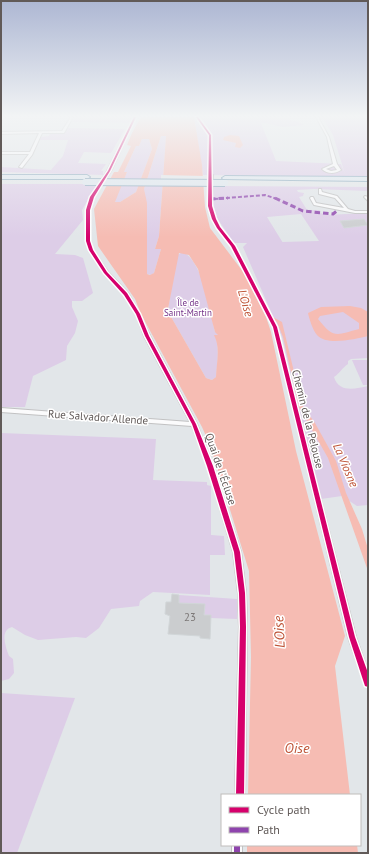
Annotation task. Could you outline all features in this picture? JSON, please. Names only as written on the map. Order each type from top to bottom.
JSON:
[{"type":"highway","points":[[1,174],[41,175],[44,177]]},
{"type":"highway","points":[[1,177],[44,177],[86,180]]},
{"type":"highway","points":[[1,182],[86,180],[368,179]]},
{"type":"highway","points":[[225,180],[368,184]]},
{"type":"street","points":[[21,167],[28,157]]},
{"type":"street","name":"Quai de l'Écluse","points":[[115,157],[92,198],[88,210],[90,246],[106,273],[126,294],[138,314],[147,336],[194,424],[210,466],[239,561],[243,627],[240,794]]},
{"type":"street","points":[[334,157],[336,164]]},
{"type":"street","name":"Chemin de la Pelouse","points":[[211,175],[210,206],[214,219],[218,227],[233,246],[275,327],[352,637],[367,680],[368,688]]},
{"type":"street","points":[[320,190],[320,193],[336,197],[347,210]]},
{"type":"street","points":[[312,198],[316,204],[355,212],[368,212]]},
{"type":"street","name":"Rue Salvador Allende","points":[[1,410],[194,424]]},
{"type":"green space","points":[[62,157],[81,157],[78,163],[106,164],[101,171],[103,171],[103,175],[1,172],[1,167],[51,170]]},
{"type":"green space","points":[[131,157],[149,157],[136,192],[120,202],[116,202],[114,201],[127,172],[124,172]]},
{"type":"green space","points":[[154,157],[165,157],[159,236],[155,249],[161,249],[154,273],[151,275],[147,274],[144,189]]},
{"type":"green space","points":[[200,157],[274,157],[276,161],[341,164],[345,174],[340,157],[368,157],[368,177],[203,175]]},
{"type":"green space","points":[[1,184],[97,184],[82,210],[83,220],[55,254],[75,255],[83,258],[93,293],[82,301],[72,301],[72,307],[78,321],[75,333],[67,346],[66,360],[33,376],[25,407],[1,407]]},
{"type":"green space","points":[[212,186],[368,187],[368,191],[314,189],[297,190],[298,192],[304,193],[303,196],[299,197],[307,210],[320,210],[318,212],[326,215],[368,213],[368,358],[351,359],[348,361],[348,364],[334,377],[336,382],[344,388],[353,389],[368,386],[368,505],[357,506],[342,496],[321,499],[305,438],[282,337],[243,247],[247,243],[234,243],[217,218],[213,203]],"holes":[[[301,214],[319,241],[282,242],[267,217]]]},
{"type":"green space","name":"Île de Saint-Martin","points":[[183,252],[190,257],[201,276],[215,332],[217,332],[218,335],[215,335],[218,351],[216,377],[212,380],[206,378],[168,309],[177,255]]},
{"type":"green space","points":[[352,360],[368,360],[368,385],[363,385]]},
{"type":"green space","points":[[1,433],[156,439],[153,480],[207,482],[207,485],[211,486],[211,535],[224,536],[225,555],[210,555],[210,595],[153,592],[140,601],[139,606],[111,609],[99,628],[86,638],[76,637],[38,640],[25,635],[12,627],[6,631],[4,639],[9,656],[13,659],[14,673],[9,679],[1,681]]},
{"type":"green space","points":[[179,595],[237,599],[237,619],[210,618],[210,615],[204,615],[204,604],[179,603]]},
{"type":"green space","points":[[1,693],[75,698],[17,853],[1,853]]},
{"type":"water","points":[[126,157],[131,157],[124,172],[127,172],[115,202],[120,202],[136,192],[149,157],[154,157],[144,189],[147,203],[147,274],[150,275],[154,273],[161,249],[155,249],[159,236],[165,157],[201,157],[205,207],[210,228],[244,273],[266,317],[271,332],[296,451],[345,636],[335,666],[350,794],[248,794],[251,657],[249,571],[210,445],[202,427],[141,314],[135,299],[98,246],[94,209],[114,172],[118,172]],"holes":[[[179,253],[189,255],[198,269],[215,332],[218,335],[214,335],[218,356],[216,377],[212,380],[206,378],[168,309]]]},
{"type":"water","points":[[350,306],[361,308],[368,312],[368,336],[341,341],[321,338],[314,331],[308,313],[321,307]],"holes":[[[343,312],[359,323],[359,329],[336,334],[328,330],[318,319],[320,316]]]},
{"type":"water","points":[[271,316],[282,322],[302,405],[315,423],[336,461],[346,493],[362,529],[368,549],[368,571],[328,458],[299,407],[283,337],[277,322],[272,319]]},
{"type":"water","points":[[247,846],[357,846],[358,853],[247,853]]},
{"type":"pier","points":[[161,175],[205,176],[205,179],[161,179]]},
{"type":"building","points":[[364,219],[368,225],[344,228],[340,221]]},
{"type":"building","points":[[172,594],[179,595],[179,603],[205,604],[204,615],[211,615],[210,639],[200,638],[200,636],[168,634],[170,616],[165,614],[166,602],[171,602]]},
{"type":"marked path","points":[[210,199],[265,195],[271,196],[303,211],[333,214],[338,210]]},
{"type":"marked path","points":[[237,846],[237,853]]},
{"type":"cycle path","points":[[116,157],[109,171],[92,197],[88,210],[88,241],[91,250],[106,273],[126,294],[138,314],[147,336],[194,424],[210,466],[237,552],[242,593],[243,627],[240,794]]},
{"type":"cycle path","points":[[210,157],[210,206],[218,227],[233,246],[275,327],[352,637],[368,683]]},
{"type":"water label","name":"L'Oise","points":[[246,303]]},
{"type":"water label","name":"La Viosne","points":[[346,465]]},
{"type":"water label","name":"L'Oise","points":[[279,632]]},
{"type":"water label","name":"Oise","points":[[297,748]]}]
